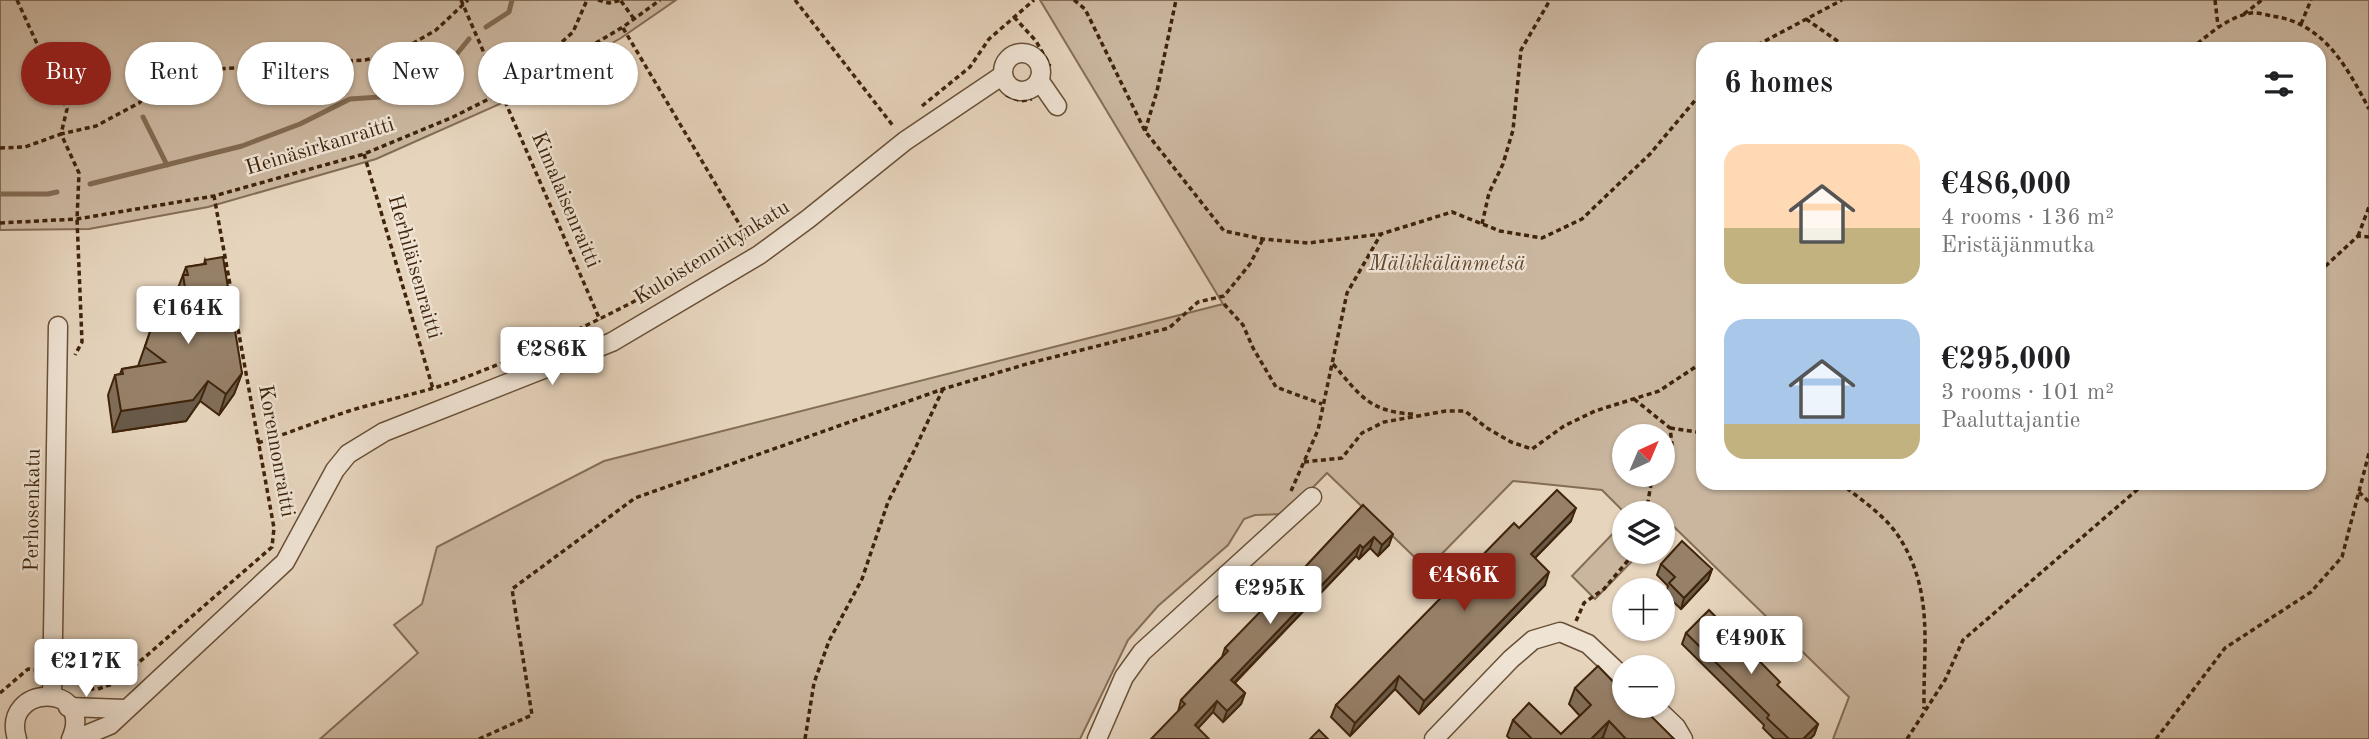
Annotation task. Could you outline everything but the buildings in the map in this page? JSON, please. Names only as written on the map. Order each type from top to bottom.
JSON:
[{"type":"street","points":[[1016,53],[1034,57],[1041,68],[1039,80],[1031,89],[1019,90],[1001,84],[1006,61],[1016,53]]},
{"type":"street","points":[[1039,80],[1057,106]]},
{"type":"street","name":"Kuloistenniitynkatu","points":[[76,739],[110,725],[285,562],[335,470],[348,454],[384,432],[612,342],[759,255],[905,141],[1001,84]]},
{"type":"street","name":"Perhosenkatu","points":[[52,696],[58,326]]},
{"type":"street","points":[[1097,739],[1124,677],[1142,652],[1312,497]]},
{"type":"street","points":[[1434,739],[1532,640],[1560,632],[1588,644],[1612,667]]},
{"type":"street","points":[[17,739],[14,726],[7,718],[25,702],[43,695],[52,696],[68,707],[75,725],[71,739]]},
{"type":"street","points":[[68,707],[125,709]]},
{"type":"street","points":[[1667,718],[1684,739]]},
{"type":"path","points":[[17,0],[67,108],[61,134],[79,173],[77,219],[82,342]]},
{"type":"path","name":"Kimalaisenraitti","points":[[461,0],[479,42]]},
{"type":"path","points":[[0,148],[25,147],[96,125],[139,103],[158,84],[184,71],[365,60],[398,52],[436,30],[468,0]]},
{"type":"path","points":[[562,42],[573,32],[587,0]]},
{"type":"path","points":[[598,0],[609,3],[621,0],[634,19]]},
{"type":"path","name":"Heinäsirkanraitti","points":[[598,42],[660,0]]},
{"type":"path","points":[[795,0],[895,129]]},
{"type":"path","points":[[916,111],[970,67],[989,40],[1034,0]]},
{"type":"path","points":[[1074,0],[1085,9],[1145,131],[1224,231],[1262,239],[1308,243],[1381,234],[1452,212],[1500,231],[1542,237],[1582,219],[1650,154],[1696,99]]},
{"type":"path","points":[[1145,131],[1157,91],[1176,0]]},
{"type":"path","points":[[1482,224],[1489,193],[1503,164],[1513,130],[1521,50],[1550,0]]},
{"type":"path","points":[[1763,42],[1842,0]]},
{"type":"path","points":[[2215,0],[2218,26]]},
{"type":"path","points":[[2241,17],[2262,0]]},
{"type":"path","points":[[2300,24],[2311,0]]},
{"type":"path","points":[[2199,42],[2218,26],[2252,13],[2291,18],[2326,41],[2348,70],[2369,109]]},
{"type":"path","points":[[1806,19],[1839,42]]},
{"type":"path","points":[[623,27],[747,237]]},
{"type":"path","points":[[1001,84],[1010,96]]},
{"type":"path","name":"Heinäsirkanraitti","points":[[0,223],[77,219],[214,196],[364,154],[478,104]]},
{"type":"path","name":"Kimalaisenraitti","points":[[507,105],[600,320]]},
{"type":"path","name":"Herhiläisenraitti","points":[[364,154],[433,389]]},
{"type":"path","name":"Korennonraitti","points":[[93,691],[115,683],[272,547],[274,528],[214,196]]},
{"type":"path","points":[[2326,266],[2358,236],[2369,207]]},
{"type":"path","points":[[258,443],[350,411],[467,377],[600,320],[777,218]]},
{"type":"path","points":[[1288,497],[1318,430],[1347,293],[1381,234]]},
{"type":"path","points":[[2358,236],[2369,237]]},
{"type":"path","points":[[480,739],[532,715],[512,589],[635,498],[943,388],[1169,328],[1198,302],[1224,296],[1250,264],[1262,239]]},
{"type":"path","points":[[1224,304],[1243,325],[1276,387],[1323,404]]},
{"type":"path","points":[[1333,365],[1376,408],[1419,414]]},
{"type":"path","points":[[1304,462],[1342,458],[1362,433],[1384,422],[1446,411],[1465,411],[1511,442],[1532,449],[1564,426],[1595,411],[1659,391],[1696,367]]},
{"type":"path","points":[[805,739],[814,683],[830,641],[862,579],[888,502],[915,451],[943,388]]},
{"type":"path","points":[[1633,399],[1665,424]]},
{"type":"path","points":[[1675,429],[1696,432]]},
{"type":"path","points":[[2157,739],[2225,648],[2311,592],[2342,557],[2369,453]]},
{"type":"path","points":[[1849,490],[1896,533],[1918,574],[1926,627],[1924,711]]},
{"type":"path","points":[[1907,739],[1945,680],[1963,640],[2137,490]]},
{"type":"path","points":[[2359,492],[2369,502]]},
{"type":"path","points":[[1569,636],[1584,603],[1604,589],[1625,564]]},
{"type":"path","points":[[0,693],[28,669],[37,670]]},
{"type":"path","points":[[67,671],[92,687],[95,703]]},
{"type":"green space","points":[[0,0],[676,0],[614,42],[478,42],[478,105],[497,105],[376,159],[208,207],[89,229],[0,230]]},
{"type":"green space","name":"Mälikkälänmetsä","points":[[1040,0],[2369,0],[2369,739],[1833,739],[1849,697],[1675,528],[1675,501],[1613,501],[1602,490],[1513,481],[1427,569],[1327,473],[1287,514],[1255,515],[1244,519],[1228,545],[1158,606],[1128,640],[1080,739],[320,739],[418,653],[394,625],[422,604],[437,547],[604,461],[1223,304]]},
{"type":"green space","points":[[1612,534],[1612,564],[1629,564],[1616,578],[1612,578],[1612,582],[1595,599],[1572,576]]},
{"type":"waterway","points":[[486,27],[509,12],[512,0]]},
{"type":"waterway","points":[[90,184],[242,146],[300,124],[350,99],[395,96],[456,55],[469,39]]},
{"type":"waterway","points":[[143,117],[167,165]]},
{"type":"waterway","points":[[0,194],[57,192]]}]
